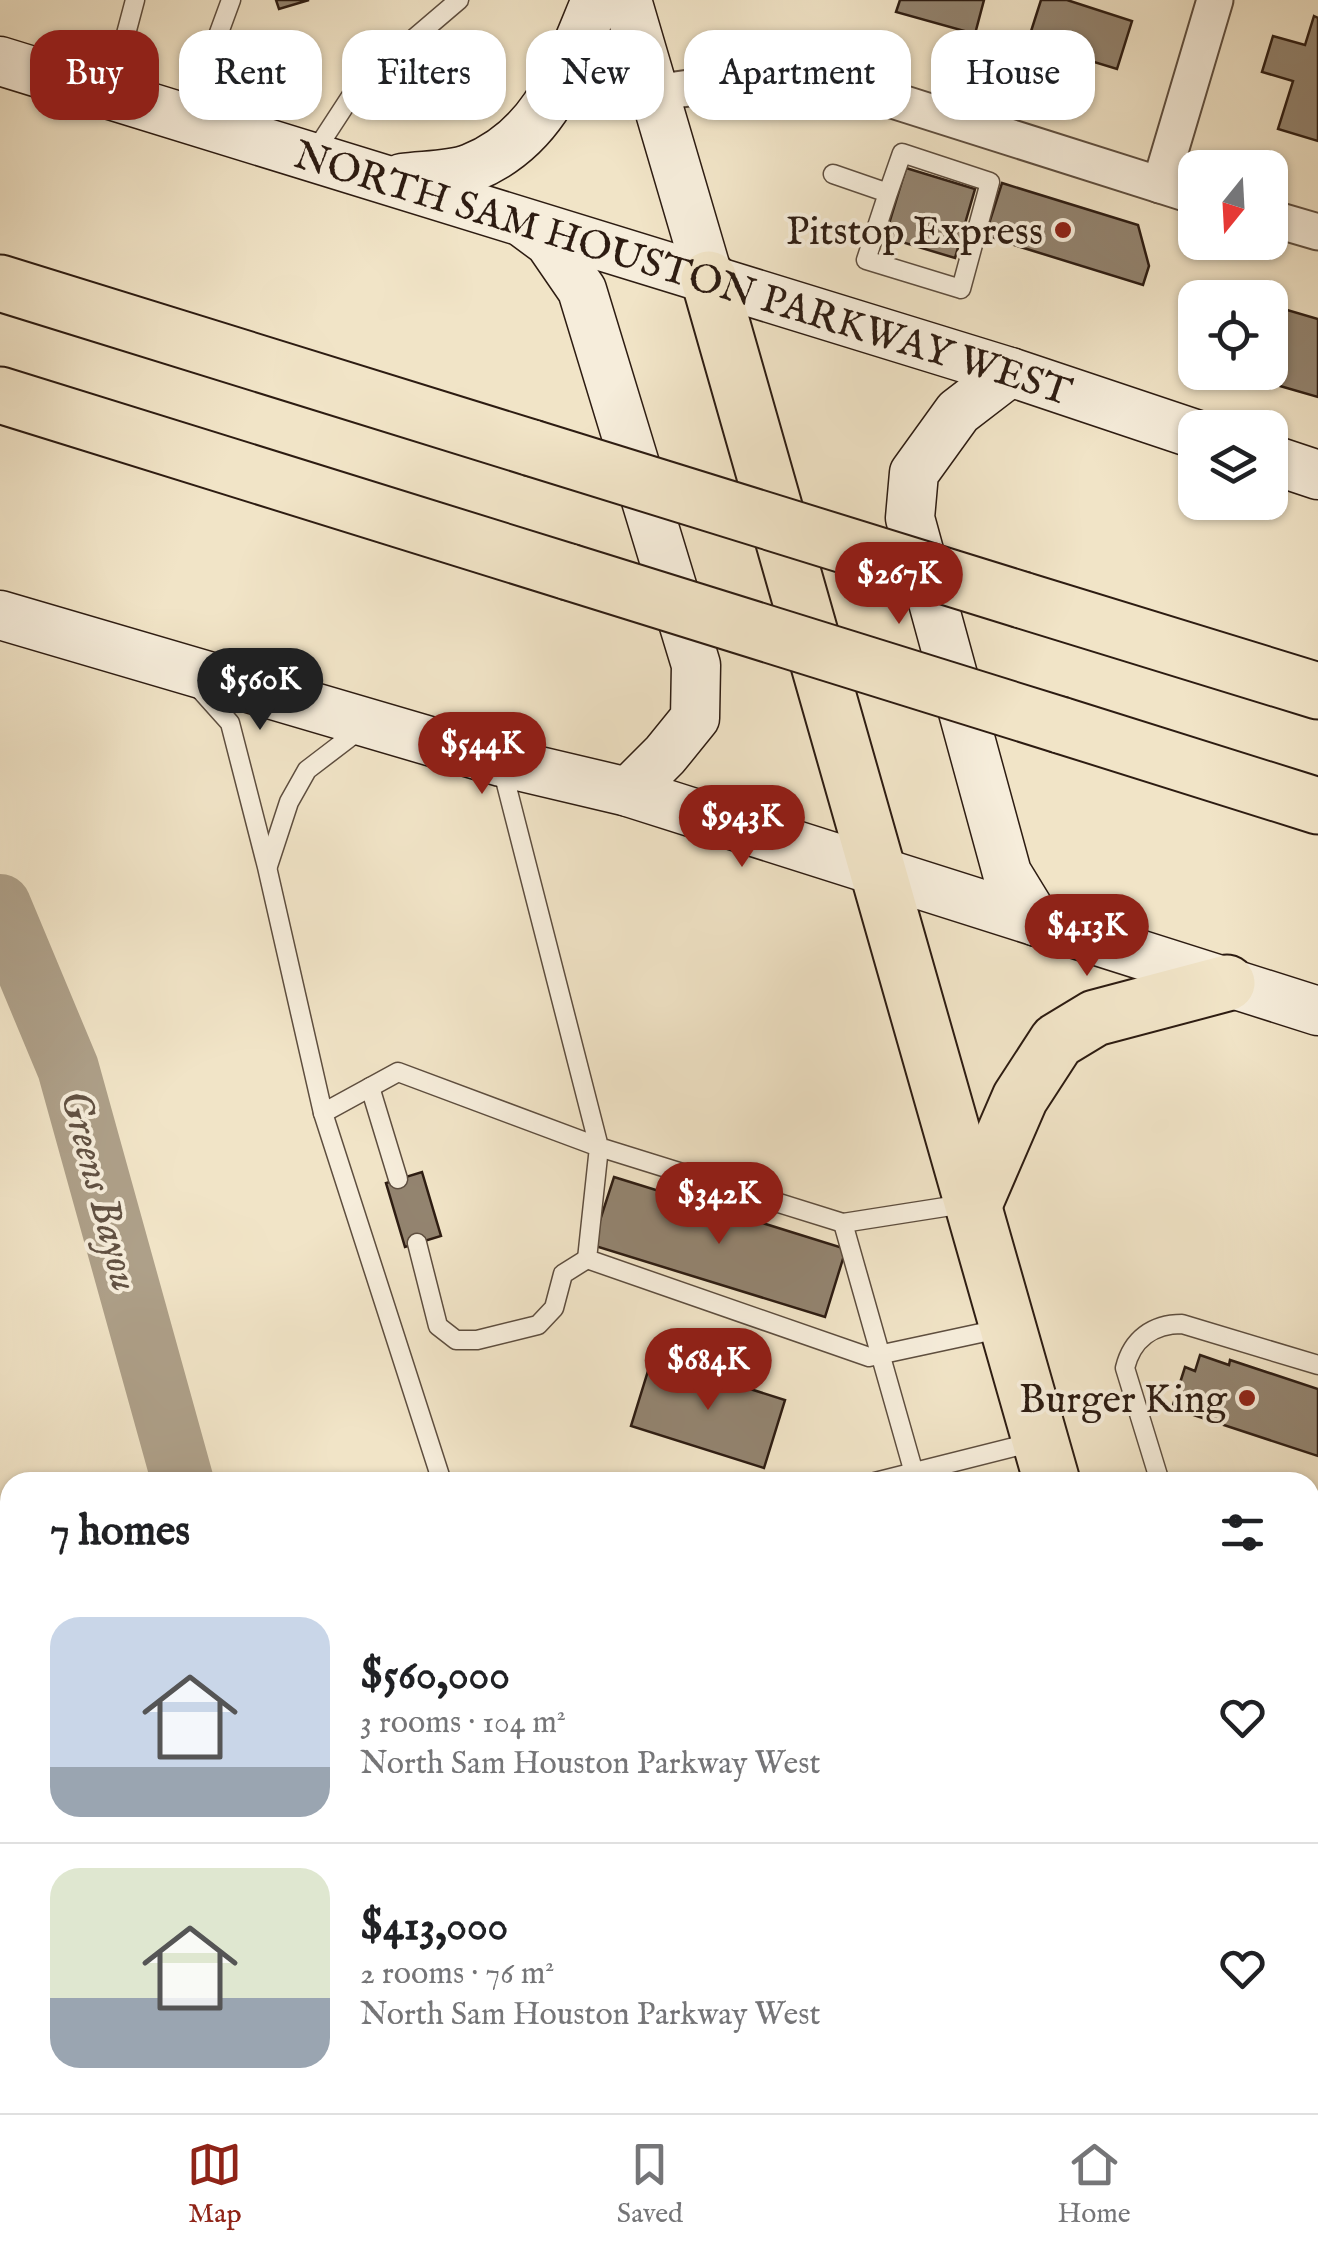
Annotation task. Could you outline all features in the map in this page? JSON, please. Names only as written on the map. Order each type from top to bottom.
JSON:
[{"type":"main road","points":[[386,180],[469,168],[522,138],[558,92],[596,0]]},
{"type":"main road","points":[[627,0],[636,30]]},
{"type":"main road","name":"NORTH SAM HOUSTON PARKWAY WEST","points":[[0,61],[30,70]]},
{"type":"main road","name":"NORTH SAM HOUSTON PARKWAY WEST","points":[[194,120],[1010,372],[1178,428]]},
{"type":"main road","points":[[662,120],[1046,1462]]},
{"type":"main road","points":[[522,222],[548,242],[582,290],[696,665],[695,718],[628,792]]},
{"type":"main road","points":[[0,283],[1318,691]]},
{"type":"main road","points":[[1010,372],[958,412],[914,473],[910,518],[1007,873],[1037,922]]},
{"type":"main road","points":[[0,395],[1318,806]]},
{"type":"main road","points":[[1288,465],[1318,475]]},
{"type":"main road","points":[[0,615],[500,762],[628,792],[1318,1012]]},
{"type":"main road","points":[[974,1202],[1020,1098],[1057,1040],[1095,1018],[1227,982]]},
{"type":"street","points":[[1160,185],[1215,0]]},
{"type":"street","points":[[664,92],[766,77],[848,86],[1178,191]]},
{"type":"street","points":[[1288,223],[1318,232]]},
{"type":"lane","points":[[127,30],[135,0]]},
{"type":"lane","points":[[220,30],[231,0]]},
{"type":"lane","points":[[311,157],[357,87],[459,0]]},
{"type":"lane","points":[[902,153],[990,182],[961,289],[866,260],[888,193],[902,153]]},
{"type":"lane","points":[[832,174],[888,193]]},
{"type":"lane","points":[[184,671],[230,723],[268,867],[323,1113],[439,1472]]},
{"type":"lane","points":[[268,867],[289,802],[307,770],[369,723]]},
{"type":"lane","points":[[500,762],[600,1147],[588,1258]]},
{"type":"lane","points":[[323,1113],[398,1072],[600,1147],[842,1223],[974,1202]]},
{"type":"lane","points":[[370,1087],[398,1179]]},
{"type":"lane","points":[[842,1223],[914,1472],[1046,1462]]},
{"type":"lane","points":[[417,1243],[438,1326],[456,1340],[477,1340],[538,1325],[554,1308],[563,1274],[588,1258]]},
{"type":"lane","points":[[588,1258],[868,1357],[1008,1328]]},
{"type":"lane","points":[[1157,1472],[1126,1368],[1136,1344],[1156,1328],[1182,1324],[1318,1365]]},
{"type":"building","points":[[276,0],[309,0],[279,9]]},
{"type":"building","points":[[900,0],[984,0],[976,30],[961,30],[896,12]]},
{"type":"building","points":[[1041,0],[1067,0],[1132,21],[1117,69],[1095,62],[1095,30],[1031,30]]},
{"type":"building","points":[[1314,16],[1318,18],[1318,141],[1278,129],[1293,81],[1262,72],[1273,36],[1305,45]]},
{"type":"building","name":"Pitstop Express","points":[[906,168],[975,189],[955,258],[885,237]]},
{"type":"building","name":"Pitstop Express","points":[[1002,183],[1138,225],[1149,266],[1143,285],[985,236]]},
{"type":"building","points":[[1288,310],[1318,319],[1318,397],[1288,388]]},
{"type":"building","points":[[422,1172],[441,1236],[405,1247],[386,1183]]},
{"type":"building","points":[[614,1177],[846,1249],[825,1317],[592,1245]]},
{"type":"building","name":"Burger King","points":[[1200,1355],[1229,1365],[1230,1360],[1318,1389],[1318,1456],[1172,1408],[1185,1367],[1195,1371]]},
{"type":"building","points":[[652,1358],[785,1400],[764,1468],[631,1426]]},
{"type":"waterway","name":"Greens Bayou","points":[[0,905],[68,1068],[180,1472]]},
{"type":"place","name":"Pitstop Express","points":[[1063,230]]},
{"type":"place","name":"Burger King","points":[[1247,1398]]}]
